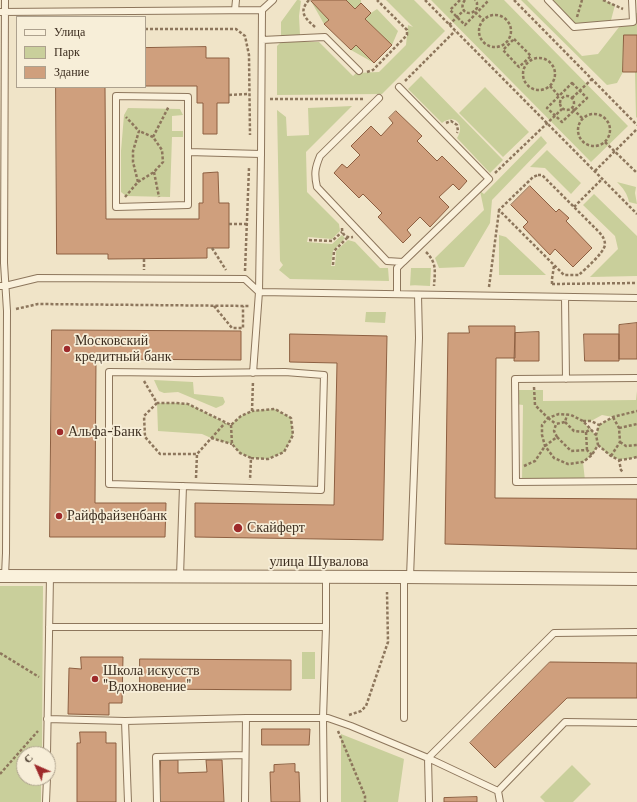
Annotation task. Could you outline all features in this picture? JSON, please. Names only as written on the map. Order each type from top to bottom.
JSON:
[{"type":"street","name":"улица Шувалова","points":[[3,576],[637,579]]},
{"type":"lane","points":[[3,576],[6,545],[8,311],[3,286],[5,41],[2,12],[5,0]]},
{"type":"lane","points":[[235,10],[236,0]]},
{"type":"lane","points":[[2,12],[262,10],[273,0]]},
{"type":"lane","points":[[548,0],[574,27],[632,22],[632,0]]},
{"type":"lane","points":[[253,373],[259,292],[262,10]]},
{"type":"lane","points":[[262,40],[325,37],[358,71]]},
{"type":"lane","points":[[397,294],[397,268],[489,179],[399,87]]},
{"type":"lane","points":[[116,96],[188,97],[188,205],[116,207],[116,106],[116,96]]},
{"type":"lane","points":[[379,98],[320,156],[315,166],[314,178],[317,187],[387,261],[404,262]]},
{"type":"lane","points":[[188,152],[261,154]]},
{"type":"lane","points":[[3,286],[38,278],[245,279],[259,292],[637,298]]},
{"type":"lane","points":[[404,718],[407,577],[419,338],[418,295]]},
{"type":"lane","points":[[565,297],[566,379]]},
{"type":"lane","points":[[109,372],[253,373],[285,372],[324,375],[321,490],[109,484],[109,372]]},
{"type":"lane","points":[[634,481],[516,482],[515,379],[637,378]]},
{"type":"lane","points":[[180,576],[183,486]]},
{"type":"lane","points":[[47,746],[50,576]]},
{"type":"lane","points":[[324,802],[326,577]]},
{"type":"lane","points":[[49,626],[326,626]]},
{"type":"lane","points":[[429,802],[428,758],[554,633],[637,632]]},
{"type":"lane","points":[[245,802],[246,718]]},
{"type":"lane","points":[[47,719],[125,721],[325,718],[351,726],[428,758],[498,791]]},
{"type":"lane","points":[[125,721],[128,802]]},
{"type":"lane","points":[[498,791],[565,722],[637,723]]},
{"type":"lane","points":[[157,802],[156,757],[245,755]]},
{"type":"lane","points":[[46,802],[47,786]]},
{"type":"lane","points":[[498,791],[500,802]]},
{"type":"path","points":[[309,0],[304,8],[304,14],[306,18],[325,37]]},
{"type":"path","points":[[358,71],[368,72],[373,70],[407,35],[407,30],[377,0]]},
{"type":"path","points":[[425,0],[637,214]]},
{"type":"path","points":[[460,0],[450,10],[465,25],[489,0]]},
{"type":"path","points":[[464,0],[462,6],[464,10],[469,13],[476,12]]},
{"type":"path","points":[[475,0],[477,5],[476,12]]},
{"type":"path","points":[[514,0],[637,125]]},
{"type":"path","points":[[574,27],[582,0]]},
{"type":"path","points":[[603,0],[632,13]]},
{"type":"path","points":[[450,25],[464,10]]},
{"type":"path","points":[[476,12],[484,20]]},
{"type":"path","points":[[507,44],[503,50],[519,67],[526,63],[531,60],[536,59],[546,60],[550,63],[553,67],[554,77],[550,86],[545,89],[534,90],[526,84],[523,79],[523,73],[526,63],[531,56],[514,39],[507,44],[496,47],[491,47],[482,40],[479,30],[480,25],[484,20],[492,15],[497,15],[506,20],[511,29],[511,34],[507,44]]},
{"type":"path","points":[[146,29],[236,29],[245,36],[249,56],[250,154],[245,279]]},
{"type":"path","points":[[399,87],[455,31]]},
{"type":"path","points":[[572,98],[592,79]]},
{"type":"path","points":[[572,83],[587,98],[573,109],[562,122],[547,108],[560,97],[572,83]]},
{"type":"path","points":[[550,86],[560,97]]},
{"type":"path","points":[[229,95],[249,94]]},
{"type":"path","points":[[560,97],[566,96],[572,98]]},
{"type":"path","points":[[153,137],[173,97]]},
{"type":"path","points":[[560,97],[559,104],[562,109],[566,111],[573,109]]},
{"type":"path","points":[[262,99],[379,98]]},
{"type":"path","points":[[572,98],[574,103],[573,109]]},
{"type":"path","points":[[116,106],[139,131],[153,137],[162,150],[163,162],[154,172],[138,182],[116,207]]},
{"type":"path","points":[[489,179],[562,109]]},
{"type":"path","points":[[573,109],[583,119]]},
{"type":"path","points":[[591,114],[596,114],[605,119],[610,128],[610,133],[605,142],[601,145],[590,146],[581,140],[578,129],[583,119],[591,114]]},
{"type":"path","points":[[594,171],[637,129]]},
{"type":"path","points":[[138,182],[133,162],[133,151],[139,131]]},
{"type":"path","points":[[605,142],[637,173]]},
{"type":"path","points":[[154,172],[160,206]]},
{"type":"path","points":[[490,279],[499,210],[533,177],[542,175],[604,237],[605,246],[601,253],[580,275],[564,275],[499,210]]},
{"type":"path","points":[[574,207],[602,179]]},
{"type":"path","points":[[229,224],[247,224]]},
{"type":"path","points":[[309,240],[332,241],[342,232]]},
{"type":"path","points":[[333,265],[334,251],[348,238]]},
{"type":"path","points":[[420,246],[432,257],[436,268],[434,295]]},
{"type":"path","points":[[212,248],[232,279]]},
{"type":"path","points":[[552,279],[554,265]]},
{"type":"path","points":[[552,284],[637,283]]},
{"type":"path","points":[[8,311],[38,304],[258,306]]},
{"type":"path","points":[[214,306],[232,328],[243,328],[243,306]]},
{"type":"path","points":[[139,372],[157,402]]},
{"type":"path","points":[[252,411],[253,373]]},
{"type":"path","points":[[533,379],[535,405],[556,424],[565,422]]},
{"type":"path","points":[[157,402],[188,404],[230,425]]},
{"type":"path","points":[[157,402],[144,416],[144,437],[160,454],[197,454]]},
{"type":"path","points":[[211,438],[232,444],[240,453],[252,458],[268,460],[284,452],[293,435],[291,418],[275,409],[252,411],[230,425]]},
{"type":"path","points":[[596,436],[599,425],[613,417],[637,411]]},
{"type":"path","points":[[598,445],[592,455],[583,462],[568,464],[554,458],[545,446],[542,435],[542,425],[548,418],[559,414],[571,415],[583,421],[591,429],[596,436],[598,445],[611,456],[619,460],[637,457]]},
{"type":"path","points":[[565,422],[567,415]]},
{"type":"path","points":[[611,456],[620,442],[619,428],[613,417]]},
{"type":"path","points":[[583,421],[591,421],[599,425]]},
{"type":"path","points":[[565,422],[574,431],[586,432],[591,429]]},
{"type":"path","points":[[196,487],[197,454],[225,423]]},
{"type":"path","points":[[556,424],[554,431],[557,437],[571,451],[587,450]]},
{"type":"path","points":[[619,428],[637,424]]},
{"type":"path","points":[[230,425],[232,444]]},
{"type":"path","points":[[586,432],[587,450],[592,455]]},
{"type":"path","points":[[516,469],[535,461],[545,446],[557,437]]},
{"type":"path","points":[[620,442],[626,446],[637,445]]},
{"type":"path","points":[[250,488],[252,458]]},
{"type":"path","points":[[619,460],[621,470],[634,481]]},
{"type":"path","points":[[325,718],[354,714],[361,711],[366,706],[388,642],[387,592]]},
{"type":"path","points":[[0,653],[48,682]]},
{"type":"path","points":[[325,718],[336,728],[365,796],[365,802]]},
{"type":"path","points":[[0,774],[47,719]]},
{"type":"green space","points":[[297,0],[301,1],[299,16],[300,35],[281,36],[281,22]]},
{"type":"green space","points":[[346,0],[361,0],[361,3],[355,9]]},
{"type":"green space","points":[[386,0],[414,0],[445,31],[382,94],[277,95],[277,46],[281,42],[319,42],[353,76],[356,73],[379,72],[406,45],[408,25],[413,27]]},
{"type":"green space","points":[[431,0],[504,0],[628,126],[591,162]]},
{"type":"green space","points":[[521,0],[527,0],[582,56],[598,54],[623,22],[632,21],[632,13],[637,13],[637,35],[624,36],[623,72],[617,83],[607,85]]},
{"type":"green space","points":[[548,0],[603,0],[615,5],[610,24],[574,27]]},
{"type":"green space","points":[[311,1],[329,20],[324,24]]},
{"type":"green space","points":[[377,9],[398,31],[392,45],[365,19]]},
{"type":"green space","points":[[356,45],[374,63],[351,50]]},
{"type":"green space","points":[[635,72],[637,72],[637,118],[636,117]]},
{"type":"green space","points":[[421,76],[503,160],[490,173],[457,138],[460,128],[459,124],[451,119],[442,123],[408,89]]},
{"type":"green space","points":[[485,87],[529,132],[503,157],[459,113]]},
{"type":"green space","points":[[352,106],[306,152],[307,192],[339,224],[340,231],[332,239],[308,237],[307,242],[332,244],[342,235],[345,238],[333,251],[331,266],[335,266],[336,251],[348,240],[355,242],[380,268],[388,268],[389,281],[290,279],[279,270],[283,265],[280,261],[277,110],[286,117],[287,136],[309,135],[308,108]]},
{"type":"green space","points":[[128,108],[180,109],[183,115],[172,116],[172,131],[183,131],[183,137],[172,137],[170,197],[126,196],[121,192],[121,151],[124,115]]},
{"type":"green space","points":[[541,136],[547,143],[492,200],[490,223],[464,267],[439,268],[435,258],[484,210],[480,191],[484,194]]},
{"type":"green space","points":[[547,150],[581,183],[571,194],[545,168],[530,167]]},
{"type":"green space","points":[[617,182],[636,187],[635,193],[637,204],[629,202],[621,186]]},
{"type":"green space","points":[[594,194],[637,236],[637,276],[590,277],[618,249],[615,236],[583,205]]},
{"type":"green space","points":[[499,235],[506,237],[546,275],[499,275]]},
{"type":"green space","points":[[411,268],[431,268],[430,286],[410,285]]},
{"type":"green space","points":[[366,312],[386,312],[385,323],[365,322]]},
{"type":"green space","points":[[154,380],[193,382],[194,394],[223,397],[225,402],[223,405],[216,408],[178,392],[164,393],[159,391]]},
{"type":"green space","points":[[515,390],[543,390],[543,401],[636,400],[637,391],[637,457],[624,459],[615,458],[598,445],[592,455],[583,462],[585,481],[522,482],[523,405],[515,404]],"holes":[[[602,415],[613,417],[599,425],[596,435],[583,422],[591,421]]]},
{"type":"green space","points":[[157,403],[188,404],[230,425],[241,416],[252,411],[275,409],[291,418],[293,435],[284,452],[268,459],[251,458],[240,453],[232,444],[202,434],[158,431]]},
{"type":"green space","points":[[0,586],[43,586],[42,746],[16,746],[16,786],[41,786],[41,802],[0,802]]},
{"type":"green space","points":[[302,652],[315,652],[315,679],[302,679]]},
{"type":"green space","points":[[341,734],[404,759],[398,802],[341,802]]},
{"type":"green space","points":[[572,765],[591,784],[573,802],[545,802],[540,797]]},
{"type":"building","points":[[346,0],[355,9],[361,3],[371,13],[365,19],[392,45],[374,63],[356,45],[351,50],[324,24],[329,20],[311,1]]},
{"type":"building","points":[[624,35],[637,35],[637,72],[623,72]]},
{"type":"building","points":[[206,47],[206,58],[229,58],[229,103],[217,103],[217,134],[203,134],[203,103],[197,103],[197,86],[146,86],[146,48]]},
{"type":"building","points":[[56,88],[105,88],[106,219],[199,219],[199,203],[203,203],[203,173],[218,172],[219,203],[229,203],[229,248],[207,248],[207,258],[108,259],[108,254],[57,254]]},
{"type":"building","points":[[396,111],[422,136],[417,141],[437,161],[442,156],[467,181],[459,190],[453,184],[439,197],[449,207],[430,227],[420,217],[407,230],[411,235],[403,243],[378,217],[382,213],[363,194],[359,198],[334,173],[342,164],[347,168],[360,155],[351,146],[371,126],[381,136],[393,123],[389,118]]},
{"type":"building","points":[[530,186],[556,212],[559,209],[569,218],[566,221],[592,248],[573,267],[555,249],[550,255],[523,227],[528,222],[511,205]]},
{"type":"building","points":[[637,323],[637,359],[619,359],[619,325]]},
{"type":"building","points":[[469,326],[515,326],[515,358],[496,358],[495,498],[637,499],[637,549],[445,544],[448,333],[469,333]]},
{"type":"building","points":[[52,330],[241,331],[241,360],[96,359],[95,503],[166,503],[165,537],[50,537]]},
{"type":"building","points":[[539,332],[539,361],[514,361],[515,333]]},
{"type":"building","points":[[290,334],[387,336],[383,540],[195,537],[195,503],[334,505],[337,363],[290,362]]},
{"type":"building","points":[[584,334],[619,334],[619,361],[585,361]]},
{"type":"building","name":"Школа искусств \"Вдохновение\"","points":[[81,657],[123,657],[122,703],[109,703],[109,715],[68,714],[69,668],[81,669]]},
{"type":"building","points":[[140,659],[291,660],[291,690],[140,689]]},
{"type":"building","points":[[550,662],[637,663],[637,698],[567,698],[495,768],[470,743]]},
{"type":"building","points":[[262,729],[310,729],[309,745],[262,745]]},
{"type":"building","points":[[80,732],[106,732],[106,743],[116,743],[116,802],[77,802],[77,743],[80,743]]},
{"type":"building","points":[[161,760],[178,760],[178,773],[207,772],[206,760],[222,760],[224,802],[160,802]]},
{"type":"building","points":[[295,764],[295,772],[299,772],[300,802],[271,802],[270,772],[274,772],[274,765]]},
{"type":"building","points":[[477,797],[477,802],[444,802],[444,798]]},
{"type":"place","name":"Московский кредитный банк","points":[[67,349]]},
{"type":"place","name":"Альфа-Банк","points":[[60,432]]},
{"type":"place","name":"Райффайзенбанк","points":[[59,516]]},
{"type":"place","name":"Скайферт","points":[[238,528]]},
{"type":"place","name":"Школа искусств \"Вдохновение\"","points":[[95,679]]}]
